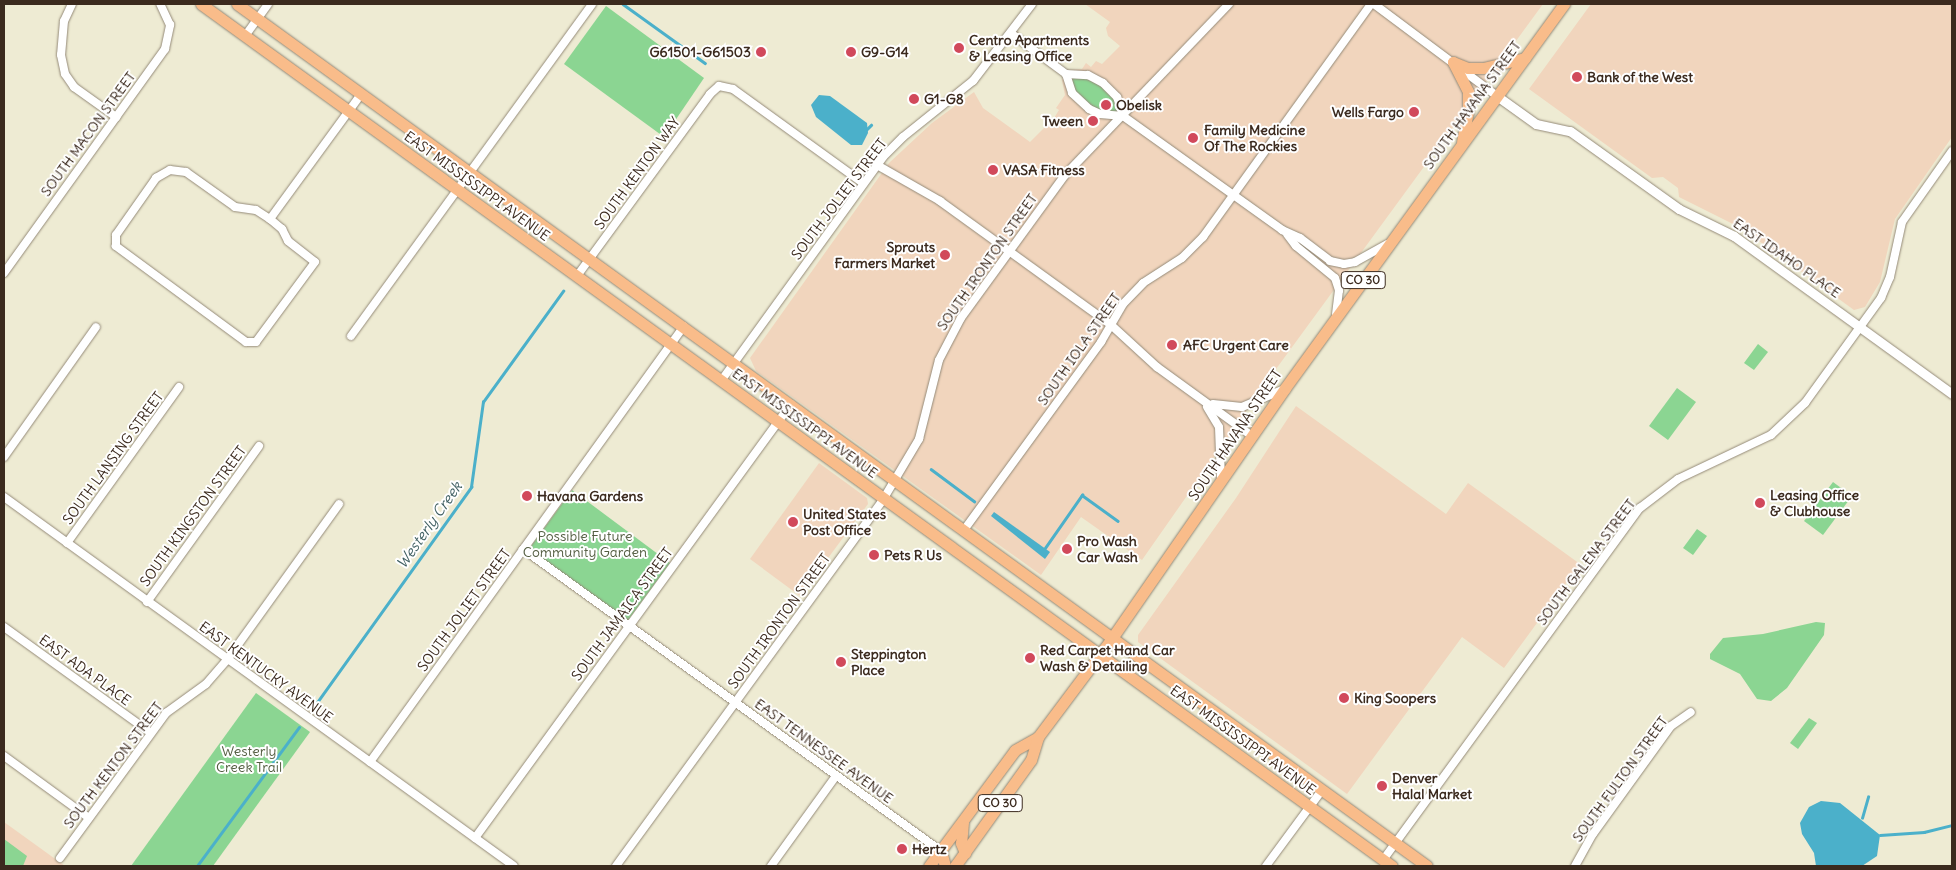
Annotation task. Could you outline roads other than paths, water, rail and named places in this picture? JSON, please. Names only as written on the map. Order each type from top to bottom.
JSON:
[{"type":"main road","name":"EAST MISSISSIPPI AVENUE","points":[[201,4],[1388,863]]},
{"type":"main road","name":"EAST MISSISSIPPI AVENUE","points":[[237,4],[1427,866]]},
{"type":"main road","name":"SOUTH HAVANA STREET","points":[[955,866],[1031,760],[1038,737],[1100,655],[1285,388],[1564,4]]},
{"type":"main road","points":[[1453,62],[1468,68],[1483,68],[1525,58]]},
{"type":"main road","points":[[1453,62],[1468,92],[1468,111],[1461,146]]},
{"type":"main road","name":"SOUTH HAVANA STREET","points":[[929,866],[1015,750],[1024,742],[1038,737]]},
{"type":"main road","points":[[964,818],[961,839],[965,854]]},
{"type":"main road","points":[[941,851],[945,866]]},
{"type":"street","points":[[72,4],[64,21],[61,55],[65,74],[74,87],[116,117]]},
{"type":"street","name":"SOUTH MACON STREET","points":[[4,273],[169,40],[168,17],[160,4]]},
{"type":"street","points":[[245,36],[268,4]]},
{"type":"street","points":[[351,336],[592,4]]},
{"type":"street","name":"SOUTH JOLIET STREET","points":[[721,381],[877,165],[903,137],[968,87],[1012,34],[1032,4]]},
{"type":"street","name":"SOUTH IRONTON STREET","points":[[616,866],[884,498],[921,434],[947,340],[1009,252],[1065,175],[1230,4]]},
{"type":"street","points":[[1373,4],[1497,96]]},
{"type":"street","name":"SOUTH IOLA STREET","points":[[964,530],[1101,342],[1110,324],[1138,287],[1182,258],[1199,242],[1373,4]]},
{"type":"street","points":[[1012,34],[1066,74],[1088,76],[1104,83],[1117,97],[1123,116]]},
{"type":"street","points":[[1066,74],[1072,93],[1089,110],[1100,114],[1123,116],[1287,234],[1339,264],[1355,262],[1391,242]]},
{"type":"street","name":"SOUTH KENTON WAY","points":[[577,276],[710,94],[719,86],[733,89],[863,184]]},
{"type":"street","points":[[270,219],[361,94]]},
{"type":"street","name":"EAST IDAHO PLACE","points":[[1497,96],[1536,124],[1570,131],[1679,209],[1741,240],[1952,394]]},
{"type":"street","name":"SOUTH GALENA STREET","points":[[1388,863],[1395,844],[1640,508],[1672,482],[1752,446],[1784,425],[1805,403],[1861,327],[1888,285],[1902,222],[1952,151]]},
{"type":"street","points":[[877,165],[930,195],[1110,324],[1146,358],[1252,436]]},
{"type":"street","points":[[170,170],[186,172],[235,207],[256,210],[270,219],[282,229],[288,241],[315,262],[256,342],[246,342],[120,251],[114,241],[116,235],[156,178],[170,170]]},
{"type":"street","points":[[1287,234],[1296,246],[1335,278],[1339,294],[1336,318]]},
{"type":"street","name":"SOUTH JOLIET STREET","points":[[370,762],[684,326]]},
{"type":"street","points":[[4,457],[96,327]]},
{"type":"street","name":"SOUTH LANSING STREET","points":[[67,543],[179,387]]},
{"type":"street","points":[[1202,400],[1220,407],[1242,407],[1285,388]]},
{"type":"street","points":[[1202,400],[1219,427],[1221,481]]},
{"type":"street","name":"SOUTH JAMAICA STREET","points":[[475,838],[791,404]]},
{"type":"street","name":"SOUTH KINGSTON STREET","points":[[147,602],[259,446]]},
{"type":"street","name":"EAST KENTUCKY AVENUE","points":[[4,497],[514,866]]},
{"type":"street","name":"SOUTH KENTON STREET","points":[[60,858],[151,733],[174,705],[206,684],[227,660],[339,504]]},
{"type":"street","name":"EAST TENNESSEE AVENUE","points":[[523,549],[941,851]]},
{"type":"street","name":"EAST ADA PLACE","points":[[4,627],[151,733]]},
{"type":"street","name":"SOUTH FULTON STREET","points":[[1575,866],[1593,834],[1671,726],[1691,712]]},
{"type":"street","points":[[4,756],[89,818]]},
{"type":"street","points":[[771,866],[836,776]]},
{"type":"street","points":[[1266,866],[1322,790]]},
{"type":"water","points":[[819,95],[830,96],[867,123],[868,133],[862,145],[851,145],[816,117],[811,105]]},
{"type":"water","points":[[994,512],[1050,552],[1045,559],[991,516]]},
{"type":"water","points":[[1821,801],[1840,803],[1880,835],[1877,856],[1862,866],[1816,866],[1814,853],[1802,834],[1800,823],[1809,807]]},
{"type":"waterway","name":"Westerly Creek","points":[[623,4],[705,63]]},
{"type":"waterway","points":[[866,130],[871,125]]},
{"type":"waterway","name":"Westerly Creek","points":[[313,708],[471,487],[483,402],[563,291]]},
{"type":"waterway","points":[[931,469],[974,501]]},
{"type":"waterway","points":[[1045,548],[1082,495],[1118,521]]},
{"type":"waterway","name":"Westerly Creek","points":[[197,866],[299,727]]},
{"type":"waterway","points":[[1862,818],[1868,797]]},
{"type":"waterway","points":[[1880,835],[1924,832],[1952,825]]},
{"type":"place","name":"Centro Apartments & Leasing Office","points":[[959,48]]},
{"type":"place","name":"G61501-G61503","points":[[761,52]]},
{"type":"place","name":"G9-G14","points":[[851,52]]},
{"type":"place","name":"Bank of the West","points":[[1577,77]]},
{"type":"place","name":"G1-G8","points":[[914,99]]},
{"type":"place","name":"Obelisk","points":[[1106,105]]},
{"type":"place","name":"Wells Fargo","points":[[1414,112]]},
{"type":"place","name":"Tween","points":[[1093,121]]},
{"type":"place","name":"Family Medicine Of The Rockies","points":[[1193,138]]},
{"type":"place","name":"VASA Fitness","points":[[993,170]]},
{"type":"place","name":"Sprouts Farmers Market","points":[[945,255]]},
{"type":"place","name":"AFC Urgent Care","points":[[1172,345]]},
{"type":"place","name":"Havana Gardens","points":[[527,496]]},
{"type":"place","name":"Leasing Office & Clubhouse","points":[[1760,503]]},
{"type":"place","name":"United States Post Office","points":[[793,522]]},
{"type":"place","name":"Pro Wash Car Wash","points":[[1067,549]]},
{"type":"place","name":"Pets R Us","points":[[874,555]]},
{"type":"place","name":"Red Carpet Hand Car Wash & Detailing","points":[[1030,658]]},
{"type":"place","name":"Steppington Place","points":[[841,662]]},
{"type":"place","name":"King Soopers","points":[[1344,698]]},
{"type":"place","name":"Denver Halal Market","points":[[1382,786]]},
{"type":"place","name":"Hertz","points":[[902,849]]},
{"type":"park label","name":"Possible Future Community Garden","points":[[585,544]]},
{"type":"park label","name":"Westerly Creek Trail","points":[[249,760]]}]
